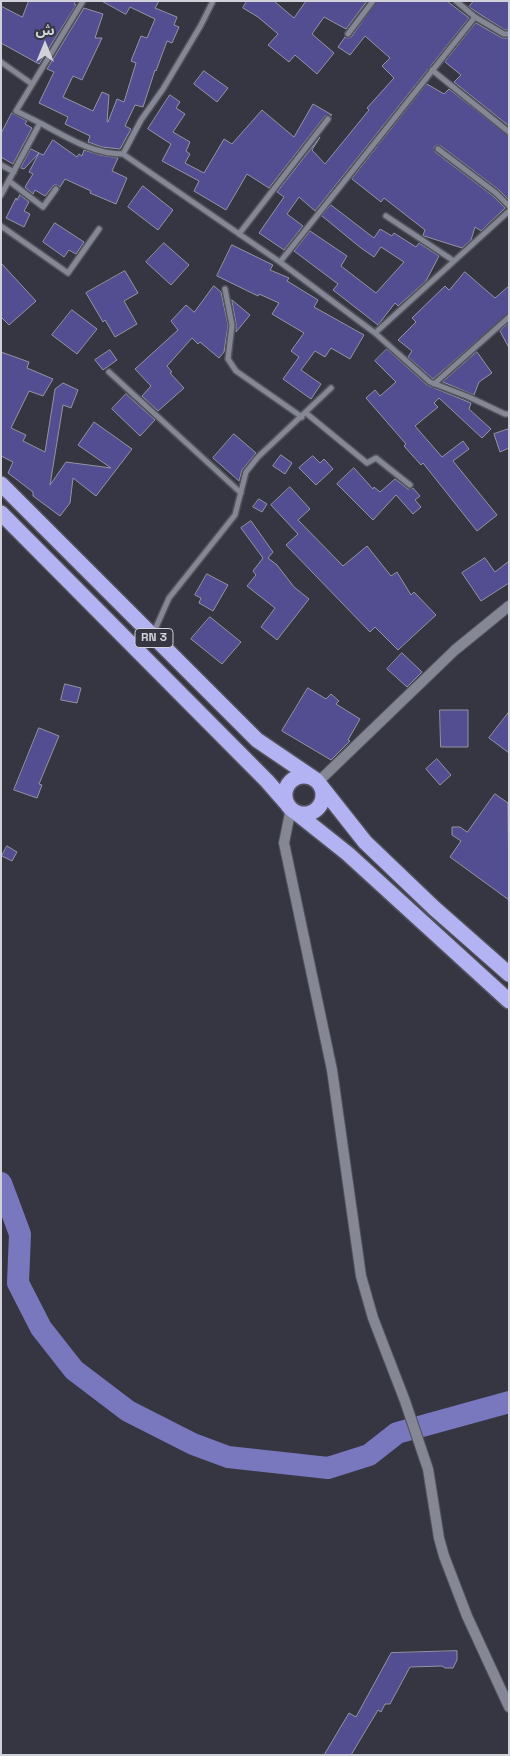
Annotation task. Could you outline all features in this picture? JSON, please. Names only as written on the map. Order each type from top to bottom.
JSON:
[{"type":"highway","name":"RN 3","points":[[1,484],[257,740],[318,782],[365,842],[434,908],[509,974]]},
{"type":"highway","name":"RN 3","points":[[1,513],[267,781],[291,808],[355,860],[509,1000]]},
{"type":"highway","points":[[304,776],[318,782],[323,797],[317,809],[305,814],[291,808],[286,794],[287,787],[291,782],[304,776]]},
{"type":"street","points":[[83,1],[16,111],[91,150],[110,154],[123,154],[280,262],[375,333],[413,368],[434,384],[509,414]]},
{"type":"street","points":[[123,154],[141,120],[163,89],[201,26],[212,1]]},
{"type":"street","points":[[348,34],[373,1]]},
{"type":"street","points":[[456,1],[475,17],[504,34],[509,34]]},
{"type":"street","points":[[280,262],[475,17]]},
{"type":"street","points":[[1,62],[32,84]]},
{"type":"street","points":[[432,70],[509,132]]},
{"type":"street","points":[[239,234],[328,119]]},
{"type":"street","points":[[1,195],[40,123]]},
{"type":"street","points":[[438,149],[496,193],[509,206]]},
{"type":"street","points":[[1,165],[14,172]]},
{"type":"street","points":[[10,181],[43,207],[56,190]]},
{"type":"street","points":[[375,333],[509,211]]},
{"type":"street","points":[[386,216],[454,261]]},
{"type":"street","points":[[1,226],[68,274],[99,229]]},
{"type":"street","points":[[225,289],[232,325],[228,359],[236,370],[304,415],[367,463],[376,458],[410,485]]},
{"type":"street","points":[[434,384],[509,317]]},
{"type":"street","points":[[109,372],[241,493]]},
{"type":"street","points":[[152,636],[169,598],[235,515],[246,472],[258,457],[331,388]]},
{"type":"street","points":[[318,782],[455,650],[509,606]]},
{"type":"street","points":[[291,808],[284,843],[332,1070],[361,1276],[373,1318],[405,1401],[428,1469],[438,1538],[444,1556],[467,1616],[509,1707]]},
{"type":"building","points":[[29,1],[76,1],[74,4],[76,5],[39,64],[1,43],[1,6],[22,17]]},
{"type":"building","points":[[102,1],[159,1],[155,8],[177,17],[174,25],[179,27],[172,43],[167,41],[143,107],[135,105],[125,126],[131,129],[120,149],[102,147],[88,142],[90,136],[65,124],[68,117],[39,103],[54,72],[47,69],[84,8],[103,14],[95,38],[102,38],[82,80],[73,76],[63,97],[93,111],[102,92],[109,95],[107,122],[117,99],[124,102],[136,63],[131,61],[141,36],[147,38],[155,19],[130,7],[126,14]]},
{"type":"building","points":[[247,1],[274,1],[294,18],[306,1],[367,1],[346,29],[324,17],[312,34],[334,53],[317,74],[295,55],[289,62],[268,45],[278,34],[258,17],[243,8]]},
{"type":"building","points":[[377,1],[447,1],[469,18],[315,211],[299,197],[287,214],[303,226],[284,250],[259,233],[284,197],[277,192],[320,137],[312,150],[325,164],[369,110],[367,108],[394,78],[382,66],[390,58],[365,36],[350,55],[338,47],[345,37],[351,37]]},
{"type":"building","points":[[474,1],[509,1],[509,30],[505,30],[469,7]]},
{"type":"building","points":[[476,23],[502,38],[509,38],[509,126],[454,82],[461,75],[445,62]]},
{"type":"building","points":[[204,71],[228,88],[217,102],[194,84]]},
{"type":"building","points":[[427,84],[444,94],[449,89],[509,136],[509,200],[499,190],[441,146],[437,145],[434,147],[435,152],[493,196],[505,208],[481,231],[475,227],[471,240],[462,248],[424,236],[425,230],[384,198],[381,202],[352,179]]},
{"type":"building","points":[[170,95],[180,102],[176,108],[185,114],[173,132],[190,142],[186,151],[190,154],[185,163],[204,173],[224,139],[232,144],[262,110],[294,137],[313,104],[332,115],[325,116],[269,188],[247,174],[226,210],[194,191],[199,181],[162,161],[171,144],[148,129]]},
{"type":"building","points":[[12,113],[27,121],[25,124],[32,128],[13,164],[1,157],[1,134]]},
{"type":"building","points":[[53,140],[77,157],[79,154],[82,156],[84,150],[118,158],[112,171],[127,178],[116,204],[90,193],[91,191],[65,179],[60,187],[54,185],[45,196],[35,190],[33,194],[25,187],[33,174],[29,172],[39,153],[43,155]]},
{"type":"building","points":[[31,149],[39,153],[24,169],[21,168]]},
{"type":"building","points":[[143,186],[173,210],[158,230],[128,207]]},
{"type":"building","points":[[20,195],[29,202],[24,211],[30,214],[24,227],[6,218],[16,198],[17,200]]},
{"type":"building","points":[[331,205],[374,238],[380,229],[392,236],[394,233],[416,247],[419,243],[439,256],[426,281],[398,306],[395,303],[378,325],[333,290],[338,284],[294,251],[310,231],[347,256],[341,266],[376,293],[404,262],[381,247],[374,257],[361,248],[322,216]]},
{"type":"building","points":[[55,223],[84,242],[76,254],[69,250],[64,257],[43,242]]},
{"type":"building","points":[[164,243],[189,265],[171,285],[146,262]]},
{"type":"building","points":[[232,245],[273,265],[270,270],[289,278],[287,281],[318,300],[314,307],[364,335],[350,359],[331,348],[325,357],[315,351],[301,370],[321,384],[311,399],[283,379],[299,357],[291,351],[304,333],[272,314],[279,303],[259,294],[258,296],[217,276]]},
{"type":"building","points":[[1,263],[36,301],[9,325],[1,317]]},
{"type":"building","points":[[125,271],[138,293],[124,301],[137,324],[115,337],[105,320],[103,322],[86,293]]},
{"type":"building","points":[[465,272],[495,298],[509,286],[509,313],[433,379],[408,357],[412,351],[398,340],[416,322],[412,318],[445,286],[449,290]]},
{"type":"building","points":[[214,286],[221,292],[228,325],[224,352],[219,358],[200,342],[198,344],[192,338],[167,366],[172,372],[170,373],[184,388],[158,411],[142,396],[151,386],[135,369],[178,330],[171,321],[186,305],[194,312]]},
{"type":"building","points":[[232,300],[250,315],[236,332],[236,324]]},
{"type":"building","points":[[72,310],[97,329],[77,354],[52,335]]},
{"type":"building","points":[[509,323],[509,348],[500,331]]},
{"type":"building","points":[[387,349],[427,385],[471,403],[469,409],[491,429],[482,438],[439,398],[434,403],[438,407],[415,426],[442,457],[463,441],[469,449],[453,461],[497,515],[477,531],[423,463],[421,465],[404,446],[406,444],[366,398],[375,390],[380,396],[396,382],[375,361]]},
{"type":"building","points":[[110,350],[117,360],[103,370],[95,360]]},
{"type":"building","points":[[1,352],[29,362],[27,368],[53,379],[43,396],[29,391],[11,428],[26,435],[23,441],[45,452],[55,389],[63,383],[78,390],[71,408],[63,405],[50,485],[66,462],[111,468],[78,445],[94,422],[132,449],[96,496],[73,478],[70,503],[60,516],[33,496],[33,492],[8,473],[13,462],[1,456]]},
{"type":"building","points":[[477,352],[492,373],[479,382],[474,395],[443,382]]},
{"type":"building","points":[[126,394],[155,420],[140,436],[112,409]]},
{"type":"building","points":[[509,429],[509,448],[500,452],[494,434]]},
{"type":"building","points":[[234,434],[256,453],[242,470],[239,481],[213,458]]},
{"type":"building","points":[[281,455],[292,463],[285,474],[273,466]]},
{"type":"building","points":[[313,456],[320,463],[324,459],[333,469],[316,485],[299,468]]},
{"type":"building","points":[[354,468],[373,489],[374,487],[380,492],[395,479],[408,489],[413,488],[420,496],[415,500],[421,507],[413,514],[396,495],[373,520],[337,484]]},
{"type":"building","points":[[290,487],[310,509],[298,520],[343,566],[367,546],[391,576],[397,572],[411,595],[414,592],[436,615],[398,650],[375,627],[370,632],[286,545],[298,534],[271,505]]},
{"type":"building","points":[[259,499],[267,504],[262,512],[253,507]]},
{"type":"building","points":[[251,521],[273,552],[268,558],[277,565],[294,587],[309,599],[277,640],[261,627],[275,608],[247,586],[256,575],[253,571],[263,558],[241,528]]},
{"type":"building","points":[[485,558],[495,572],[509,561],[509,583],[481,601],[462,573]]},
{"type":"building","points":[[207,574],[228,585],[213,611],[199,603],[201,598],[195,595]]},
{"type":"building","points":[[210,617],[241,642],[222,664],[191,639]]},
{"type":"building","points":[[402,653],[422,672],[407,687],[387,669]]},
{"type":"building","points":[[65,684],[81,688],[77,703],[61,700]]},
{"type":"building","points":[[308,688],[326,699],[331,694],[339,701],[336,704],[360,719],[348,740],[350,741],[331,760],[282,731]]},
{"type":"building","points":[[440,710],[468,710],[468,747],[441,747]]},
{"type":"building","points":[[509,712],[509,753],[489,738]]},
{"type":"building","points":[[39,728],[59,736],[39,784],[42,785],[37,798],[14,790]]},
{"type":"building","points":[[437,759],[451,775],[440,785],[426,769]]},
{"type":"building","points":[[495,794],[508,803],[509,900],[450,857],[461,841],[452,835],[452,827],[460,827],[467,832]]},
{"type":"building","points":[[7,846],[17,852],[12,861],[2,856]]},
{"type":"building","points":[[457,1651],[457,1660],[453,1668],[442,1666],[410,1667],[390,1704],[385,1704],[381,1712],[378,1710],[351,1755],[324,1755],[349,1713],[356,1717],[391,1653]]},
{"type":"waterway","points":[[1,1183],[20,1234],[18,1283],[41,1328],[74,1370],[128,1411],[193,1444],[228,1457],[328,1468],[369,1455],[397,1433],[509,1402]]}]
